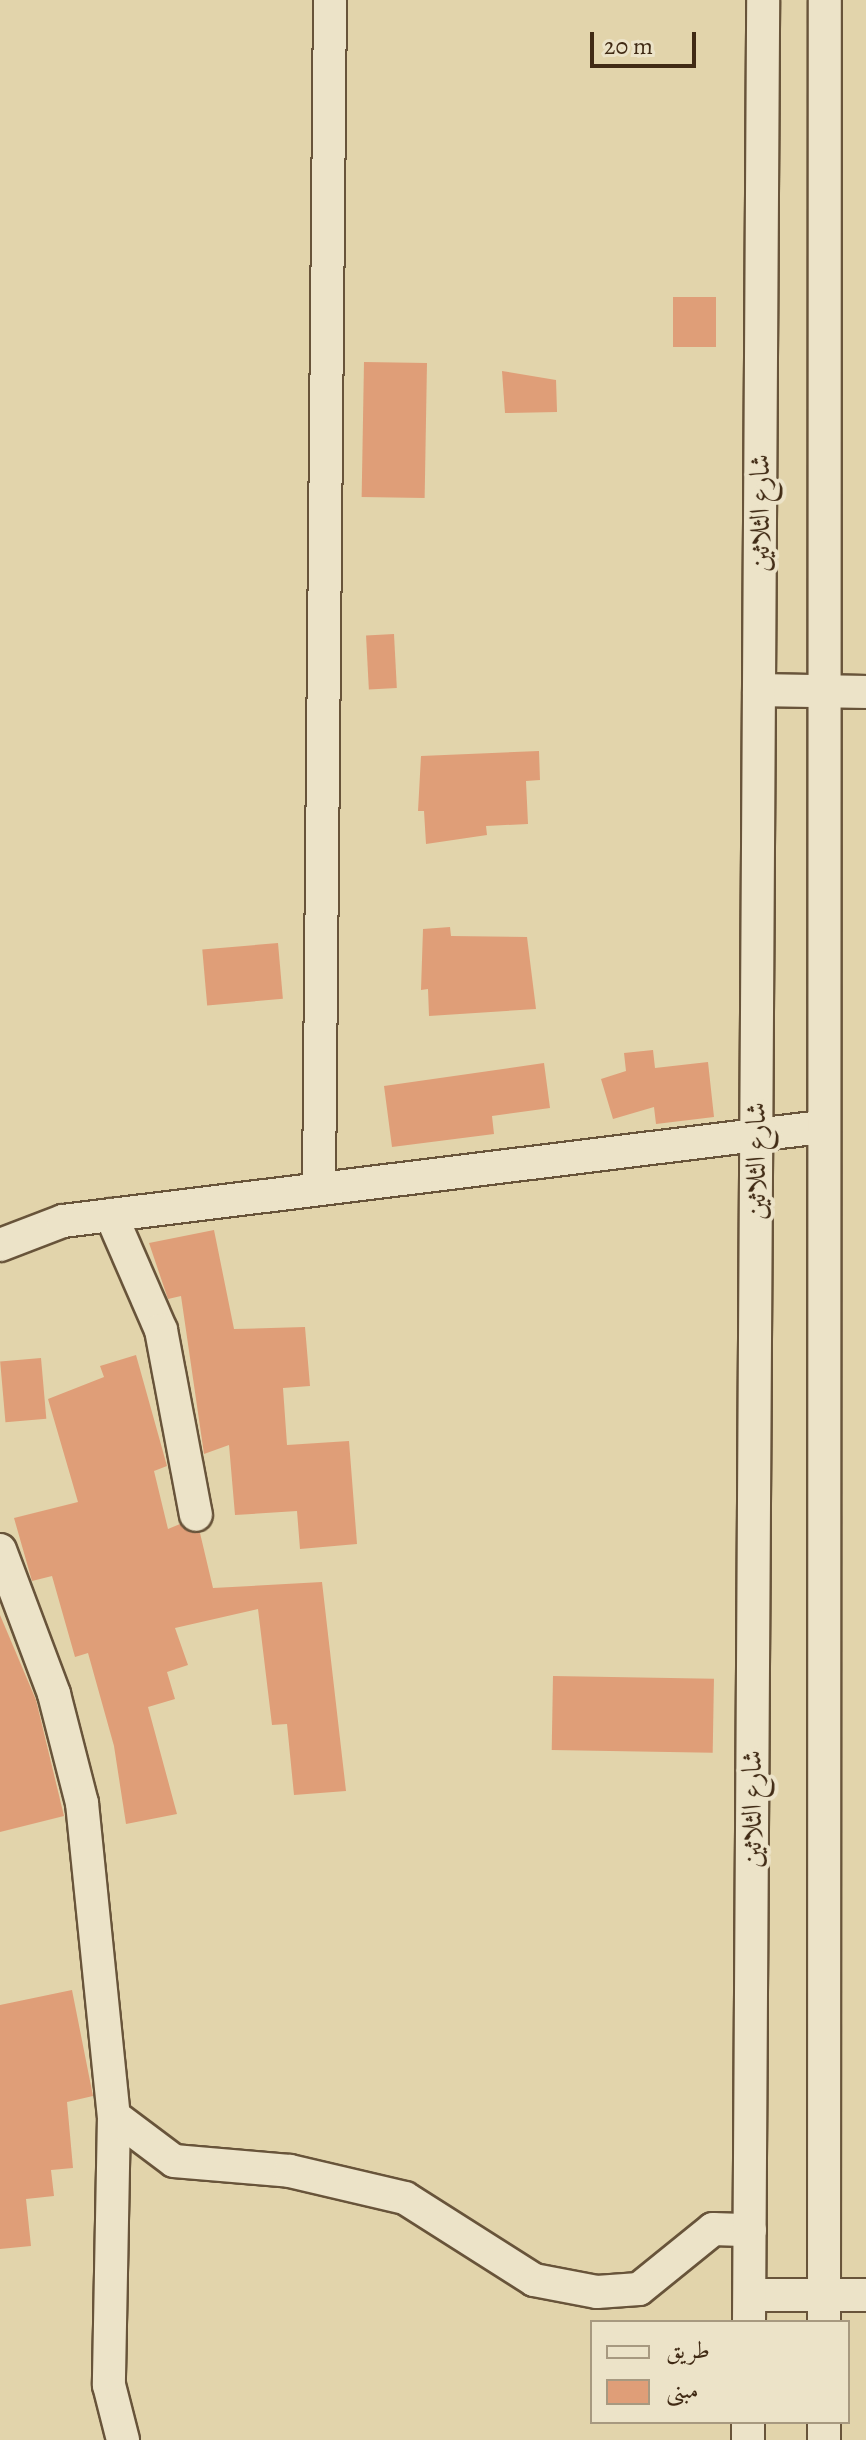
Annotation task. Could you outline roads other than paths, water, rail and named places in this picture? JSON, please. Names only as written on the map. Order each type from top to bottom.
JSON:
[{"type":"street","points":[[319,1187],[330,0]]},
{"type":"street","name":"شارع الثلاثين","points":[[750,2308],[763,0]]},
{"type":"street","points":[[824,2308],[821,1127],[825,0]]},
{"type":"street","points":[[759,690],[866,692]]},
{"type":"street","points":[[0,1245],[63,1221],[821,1127]]},
{"type":"street","points":[[111,1215],[161,1330],[196,1515]]},
{"type":"street","points":[[0,1550],[54,1694],[82,1803],[114,2116],[109,2385],[123,2440]]},
{"type":"street","points":[[114,2116],[174,2161],[290,2171],[405,2198],[534,2280],[597,2292],[639,2289],[713,2229],[750,2230]]},
{"type":"street","points":[[750,2308],[824,2308],[866,2295]]}]
